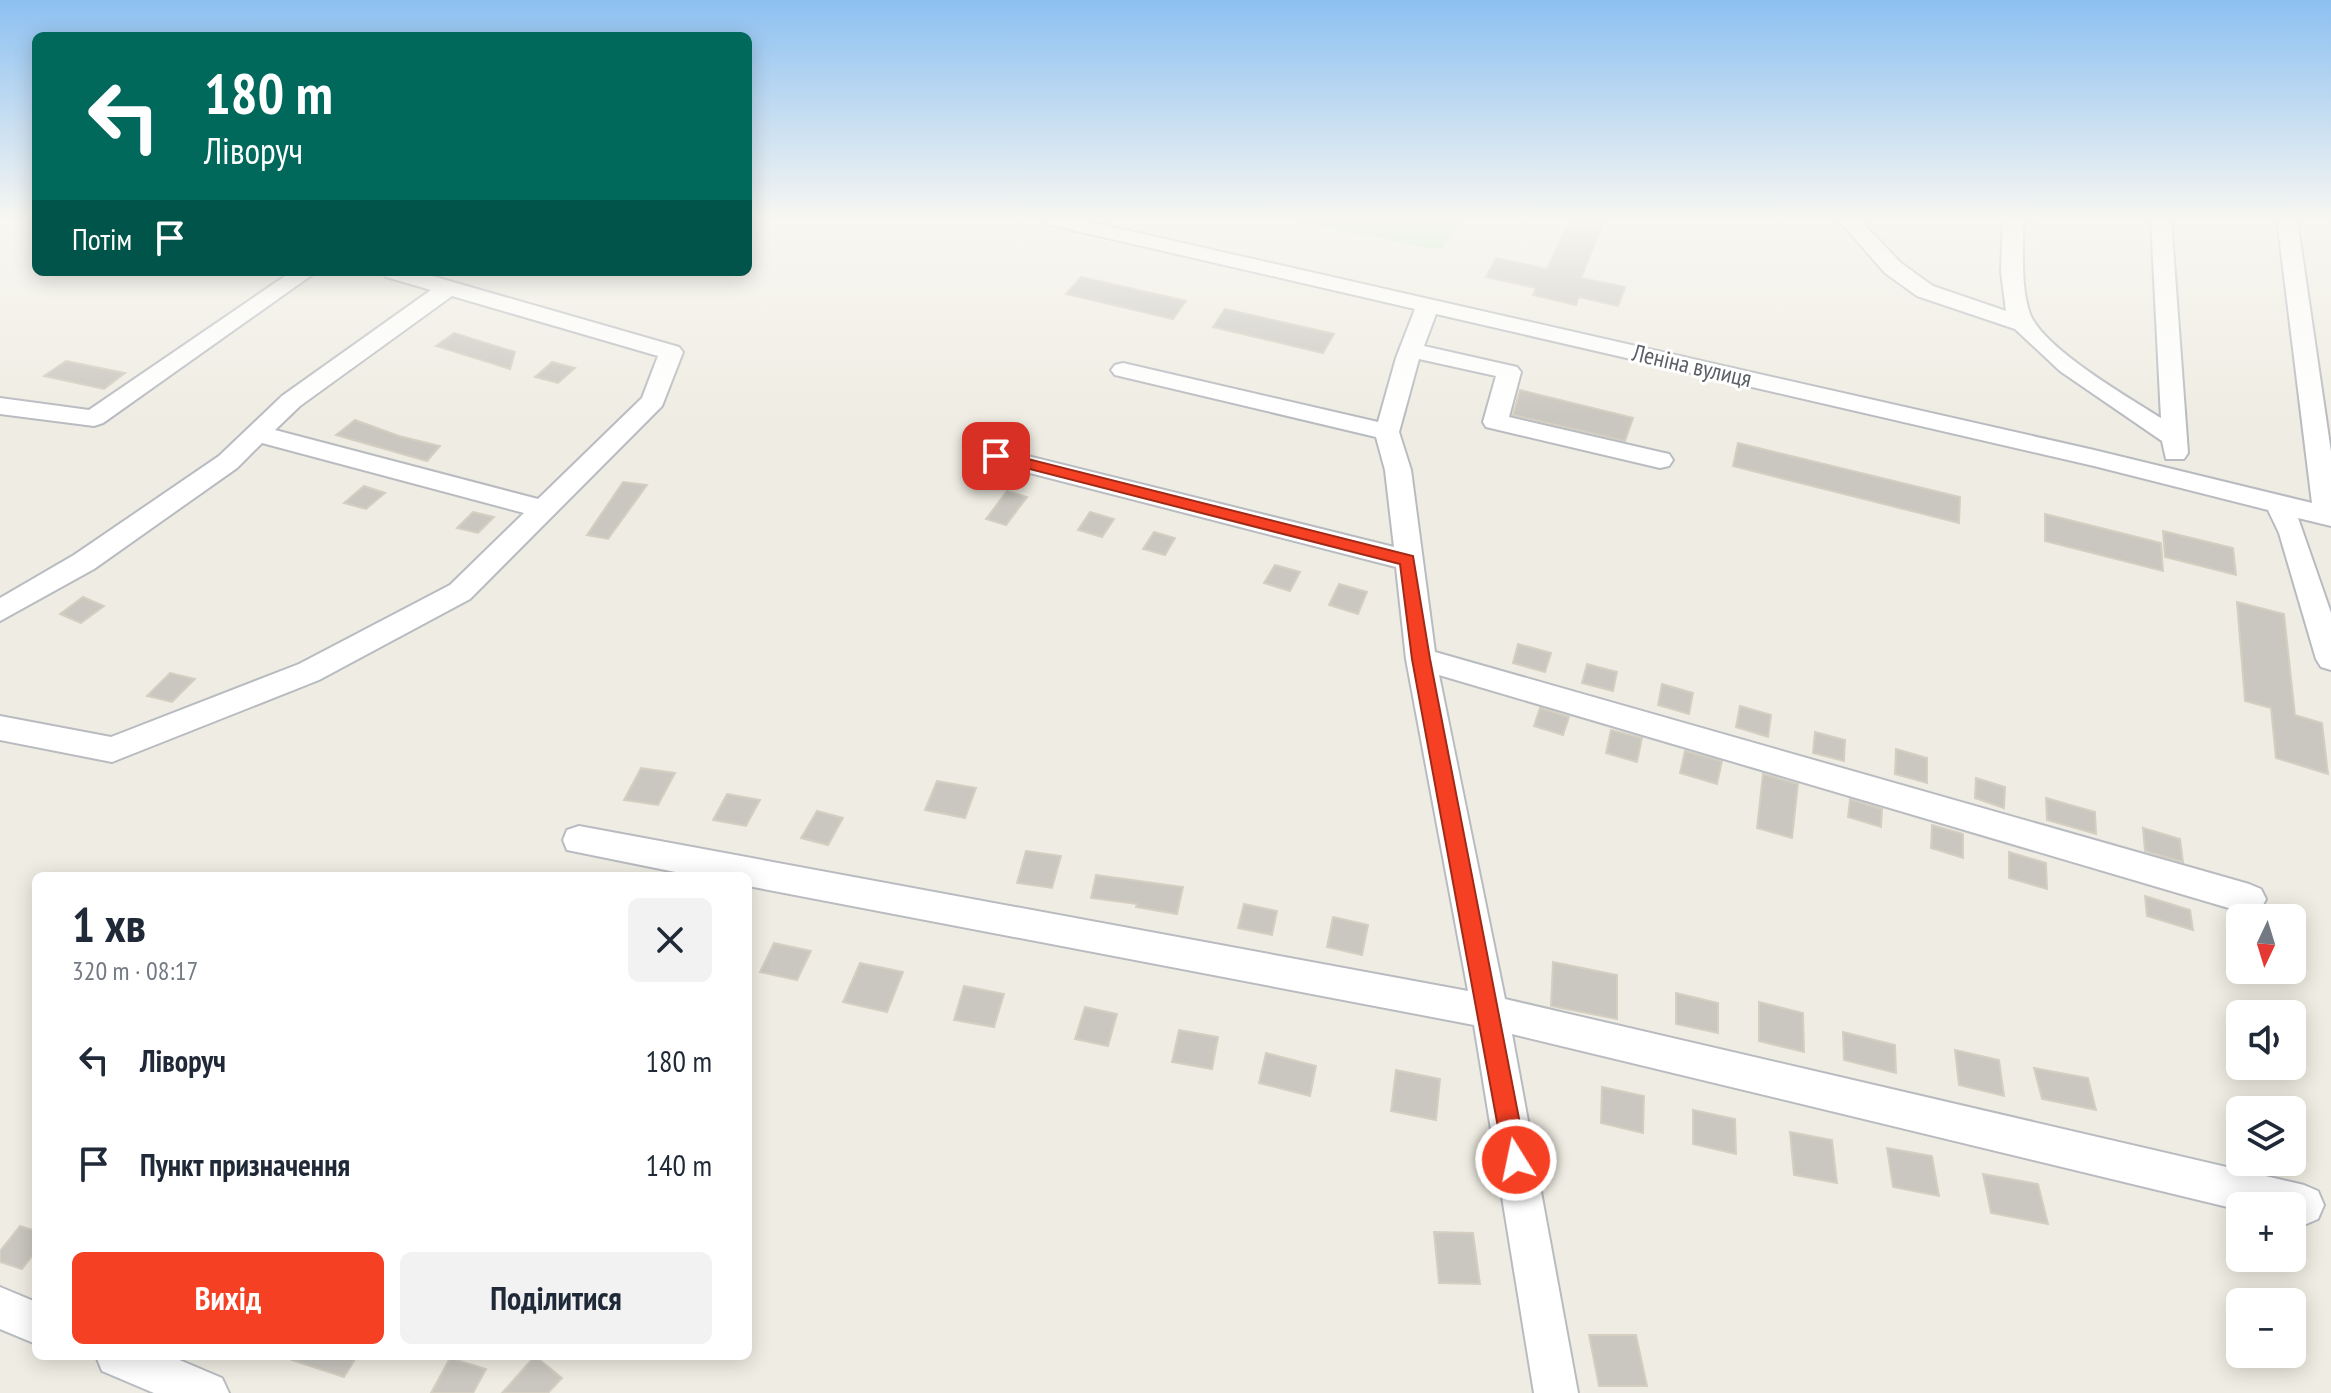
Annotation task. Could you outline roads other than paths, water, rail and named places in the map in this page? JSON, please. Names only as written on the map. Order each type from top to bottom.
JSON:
[{"type":"street","points":[[0,406],[94,418],[288,284]]},
{"type":"street","points":[[0,728],[112,750],[309,672],[460,592],[653,401],[671,352],[435,284]]},
{"type":"street","name":"Леніна вулиця","points":[[1334,284],[2177,478],[2329,516]]},
{"type":"street","points":[[1915,284],[1925,291],[2022,324],[2044,347],[2174,438]]},
{"type":"street","points":[[2013,284],[2022,324]]},
{"type":"street","points":[[2165,284],[2177,478]]},
{"type":"street","points":[[2296,284],[2329,516]]},
{"type":"street","points":[[0,611],[84,562],[228,462],[291,401],[448,288]]},
{"type":"street","points":[[1428,306],[1411,350],[1387,432],[1398,470],[1421,659],[1490,1014],[1556,1393]]},
{"type":"street","points":[[1411,350],[1509,372],[1495,422],[1660,460]]},
{"type":"street","points":[[1123,370],[1387,432]]},
{"type":"street","points":[[259,434],[543,509]]},
{"type":"street","points":[[996,456],[1407,560]]},
{"type":"street","points":[[2278,503],[2292,533],[2331,659]]},
{"type":"street","points":[[1421,659],[2249,899]]},
{"type":"street","points":[[579,840],[749,872]]},
{"type":"street","points":[[752,873],[1467,1007],[2249,1192]]},
{"type":"street","points":[[0,1308],[32,1321]]},
{"type":"street","points":[[127,1360],[207,1393]]}]
